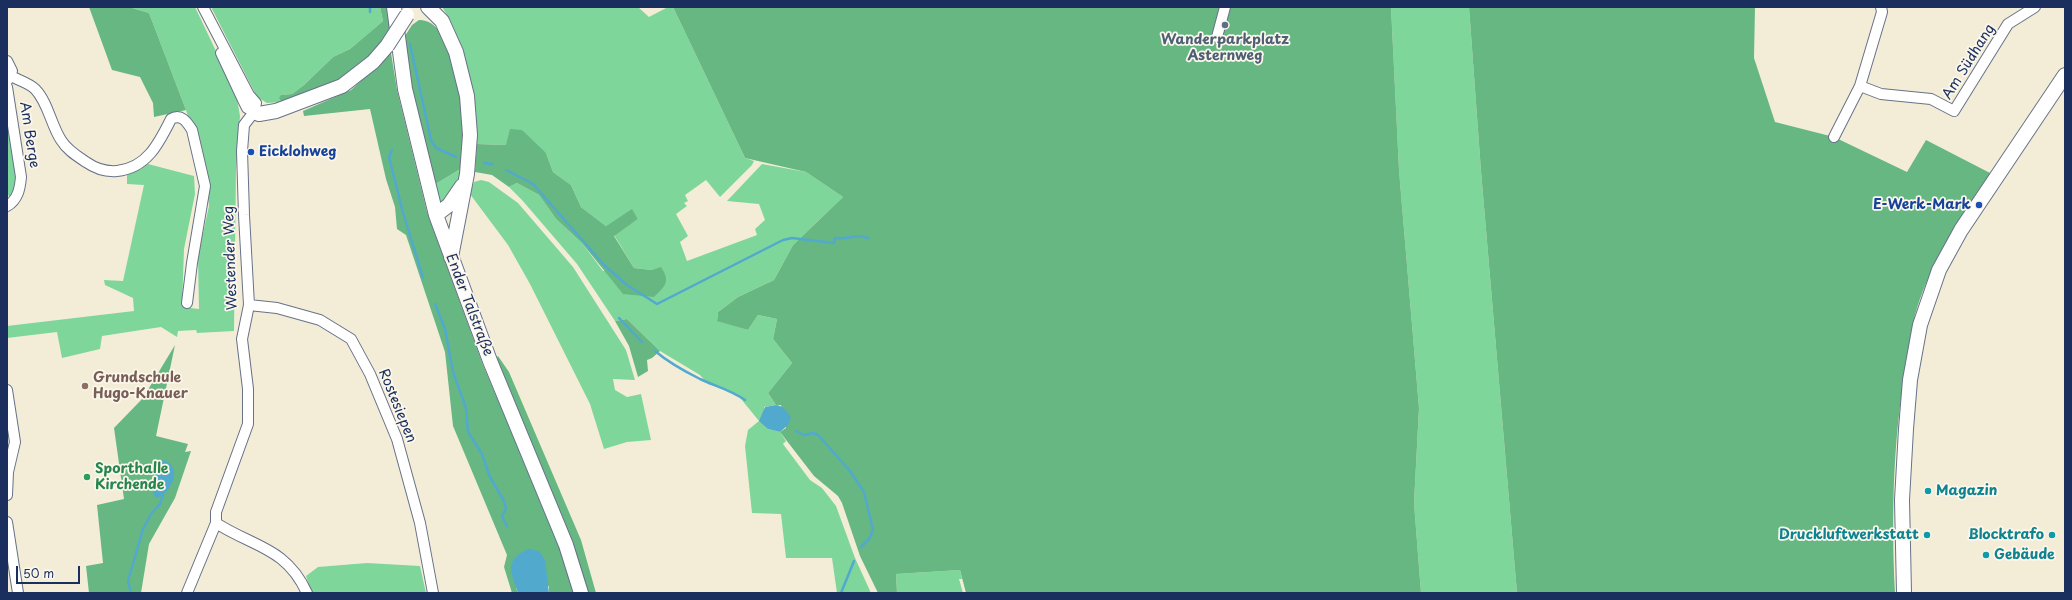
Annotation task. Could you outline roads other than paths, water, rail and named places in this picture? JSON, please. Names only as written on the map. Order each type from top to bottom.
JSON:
[{"type":"main road","name":"Ender Talstraße","points":[[394,7],[404,89],[436,215],[490,361],[566,545],[580,593]]},
{"type":"main road","points":[[428,7],[442,21],[456,52],[467,96],[470,135],[466,178],[451,258]]},
{"type":"main road","points":[[255,107],[259,114],[266,114],[282,107],[306,101],[342,86],[373,62],[387,46],[409,11]]},
{"type":"main road","points":[[1904,593],[1902,500],[1906,429],[1914,353],[1920,325],[1940,270],[1961,230],[1988,192],[2065,75]]},
{"type":"main road","points":[[436,215],[449,205],[466,178]]},
{"type":"street","points":[[203,7],[216,33],[219,48],[248,108],[255,107]]},
{"type":"street","points":[[1217,37],[1225,7]]},
{"type":"street","points":[[1834,137],[1860,86],[1882,12],[1881,7]]},
{"type":"street","name":"Am Südhang","points":[[1860,86],[1881,94],[1931,99],[1954,111],[2008,24],[2029,9]]},
{"type":"street","points":[[7,61],[11,66],[9,78],[34,88],[40,95],[62,142],[77,157],[96,169],[111,172],[135,167],[146,159],[157,146],[171,120],[175,117],[181,117],[187,122],[192,130],[205,186],[187,303]]},
{"type":"street","name":"Am Berge","points":[[7,87],[21,177],[17,195],[11,204],[7,206]]},
{"type":"street","name":"Westender Weg","points":[[187,593],[216,522],[216,512],[248,424],[248,389],[242,338],[249,305],[243,207],[242,151],[244,125],[255,107]]},
{"type":"street","name":"Rostesiepen","points":[[249,305],[277,308],[320,320],[351,339],[370,374],[397,439],[420,524],[433,593]]},
{"type":"street","points":[[7,390],[15,442],[8,472],[7,495]]},
{"type":"street","points":[[7,522],[18,593]]},
{"type":"street","points":[[216,522],[266,547],[294,572],[307,593]]},
{"type":"water","points":[[776,405],[785,409],[791,418],[788,425],[780,432],[768,429],[759,421],[765,407]]},
{"type":"water","points":[[162,460],[169,463],[173,468],[173,480],[171,486],[166,492],[162,496],[156,498],[153,493],[155,490],[154,473],[158,462]]},
{"type":"water","points":[[529,549],[539,551],[545,560],[549,593],[518,593],[512,574],[512,563],[521,553]]},
{"type":"waterway","points":[[370,7],[370,12]]},
{"type":"waterway","points":[[410,44],[431,140],[436,148],[456,157]]},
{"type":"waterway","points":[[392,150],[389,157],[402,209],[423,278]]},
{"type":"waterway","points":[[484,163],[492,164]]},
{"type":"waterway","points":[[506,170],[533,184],[604,265],[627,285],[657,304],[783,240],[792,238],[834,243],[835,238],[856,236],[868,238]]},
{"type":"waterway","points":[[435,304],[445,329],[453,372],[466,408],[468,432],[482,454],[490,477],[504,501],[506,508],[502,517],[507,526]]},
{"type":"waterway","points":[[619,318],[642,342]]},
{"type":"waterway","points":[[655,351],[688,373],[734,393],[745,400]]},
{"type":"waterway","points":[[796,431],[804,435],[813,433],[818,435],[850,471],[864,492],[873,530],[869,539],[861,547]]},
{"type":"waterway","points":[[131,593],[128,581],[143,529],[151,514],[160,504],[163,495]]},
{"type":"waterway","points":[[841,593],[854,561]]},
{"type":"place","name":"Wanderparkplatz Asternweg","points":[[1225,25]]},
{"type":"place","name":"Eicklohweg","points":[[251,152]]},
{"type":"place","name":"E-Werk-Mark","points":[[1979,205]]},
{"type":"place","name":"Grundschule Hugo-Knauer","points":[[85,386]]},
{"type":"place","name":"Sporthalle Kirchende","points":[[87,477]]},
{"type":"place","name":"Magazin","points":[[1928,491]]},
{"type":"place","name":"Druckluftwerkstatt","points":[[1927,535]]},
{"type":"place","name":"Blocktrafo","points":[[2052,535]]},
{"type":"place","name":"Gebäude","points":[[1986,555]]}]
